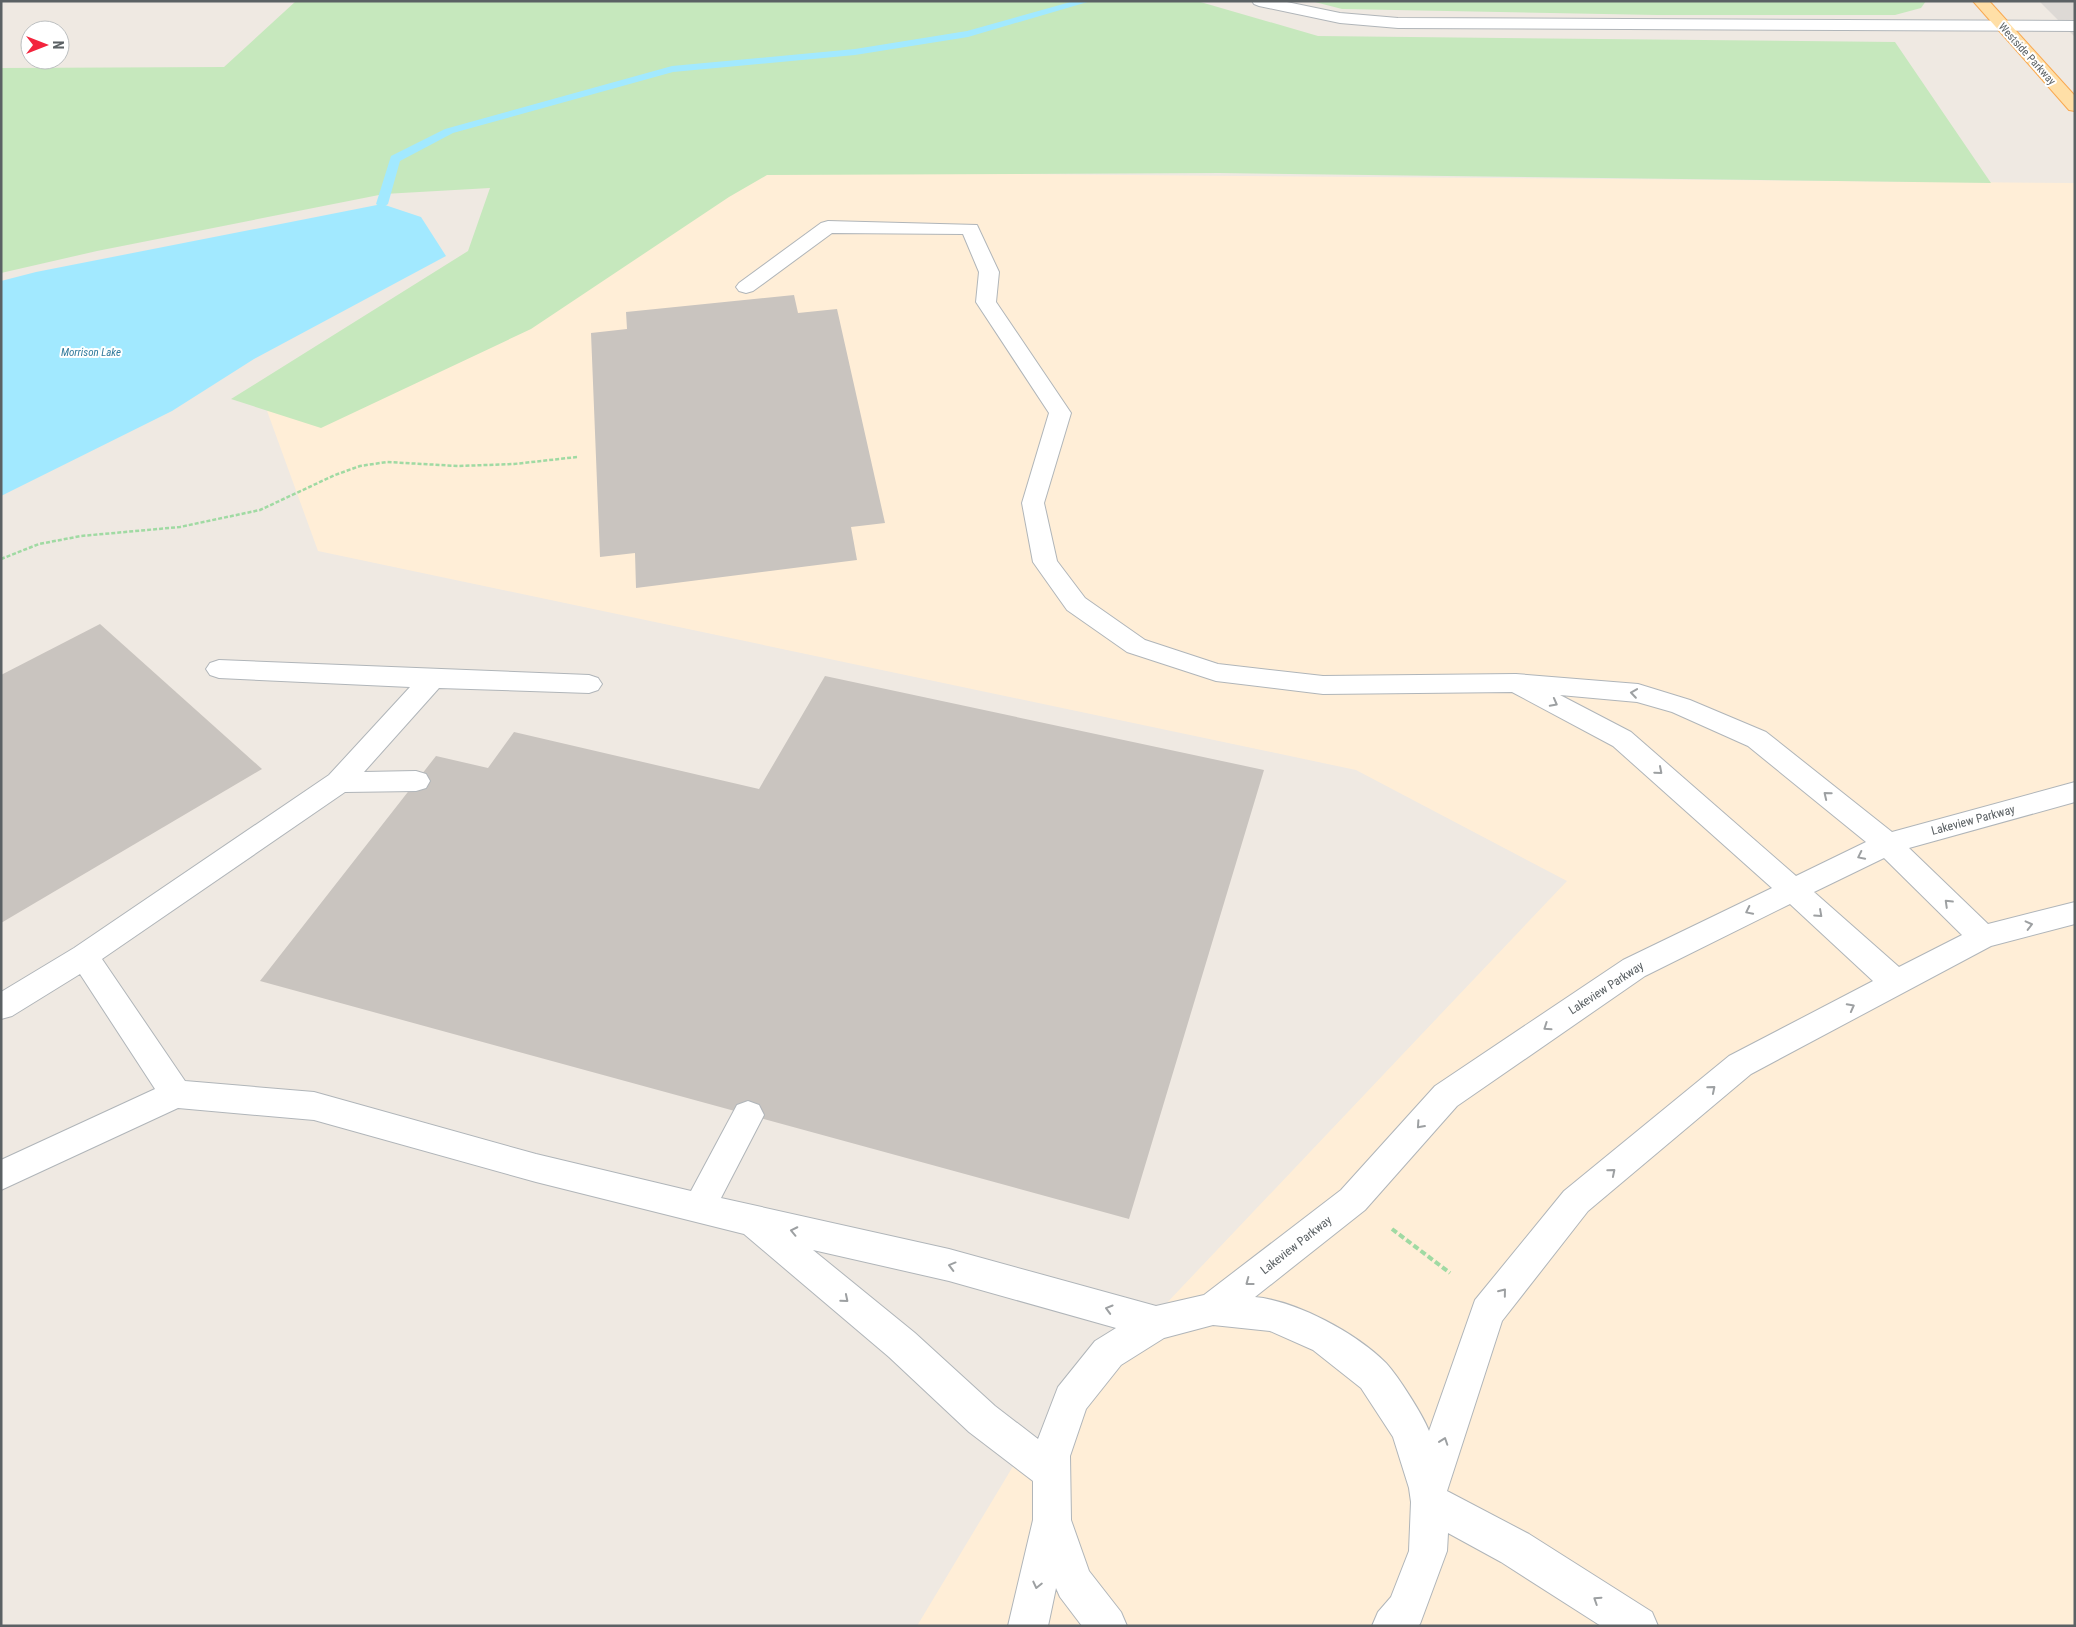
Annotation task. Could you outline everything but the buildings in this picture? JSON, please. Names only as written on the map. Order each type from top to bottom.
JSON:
[{"type":"main road","name":"Westside Parkway","points":[[1980,1],[2075,106]]},
{"type":"street","points":[[1259,1],[1340,18],[1398,23],[2075,26]]},
{"type":"street","points":[[746,288],[828,227],[970,229],[989,272],[986,302],[1060,413],[1033,503],[1045,562],[1076,604],[1136,646],[1216,672],[1323,685],[1516,682],[1638,693],[1690,710],[1757,739],[1887,844],[1984,937]]},
{"type":"street","points":[[219,669],[589,684]]},
{"type":"street","points":[[1,1007],[84,956],[339,782],[432,679]]},
{"type":"street","points":[[1516,682],[1622,739],[1716,820],[1896,983]]},
{"type":"street","points":[[339,782],[416,781]]},
{"type":"street","name":"Lakeview Parkway","points":[[1213,1309],[1353,1200],[1446,1096],[1634,968],[1887,844],[2075,792]]},
{"type":"street","points":[[1392,1626],[1406,1610],[1428,1550],[1429,1495],[1487,1312],[1576,1201],[1740,1065],[1984,937],[2075,913]]},
{"type":"street","points":[[84,956],[176,1094]]},
{"type":"street","points":[[1,1176],[176,1094],[314,1106],[536,1168],[753,1222],[949,1265],[1156,1323]]},
{"type":"street","points":[[699,1208],[748,1115]]},
{"type":"street","points":[[753,1222],[902,1346],[982,1419],[1051,1472]]},
{"type":"street","points":[[1028,1626],[1052,1520],[1051,1456],[1071,1399],[1108,1353],[1156,1323],[1213,1309],[1271,1316],[1326,1338],[1374,1376],[1409,1428],[1429,1495],[1638,1626]]},
{"type":"street","points":[[1052,1520],[1074,1583],[1107,1626]]},
{"type":"path","points":[[1,559],[39,544],[81,536],[180,527],[252,512],[284,500],[335,475],[360,466],[387,462],[467,466],[514,464],[577,457]]},
{"type":"path","points":[[1385,1224],[1450,1273]]},
{"type":"shaded area","points":[[2039,1],[2075,1],[2075,37]]},
{"type":"shaded area","points":[[785,172],[2075,183],[2075,1626],[917,1626],[1015,1463],[1567,881],[1356,770],[318,551],[262,397],[544,234],[490,188]]},
{"type":"green space","points":[[296,1],[1197,1],[1318,36],[1895,42],[1991,183],[1219,173],[767,175],[729,197],[531,329],[321,428],[231,399],[468,251],[490,188],[384,194],[97,251],[1,273],[1,68],[70,70],[70,68],[224,67]]},
{"type":"green space","points":[[1311,1],[1926,1],[1921,8],[1895,15],[1657,15],[1342,9]]},
{"type":"water","name":"Morrison Lake","points":[[382,204],[421,217],[446,256],[254,359],[172,411],[1,496],[1,281],[36,272]]},
{"type":"waterway","points":[[382,204],[395,159],[449,131],[672,69],[855,52],[968,34],[1086,1]]}]
